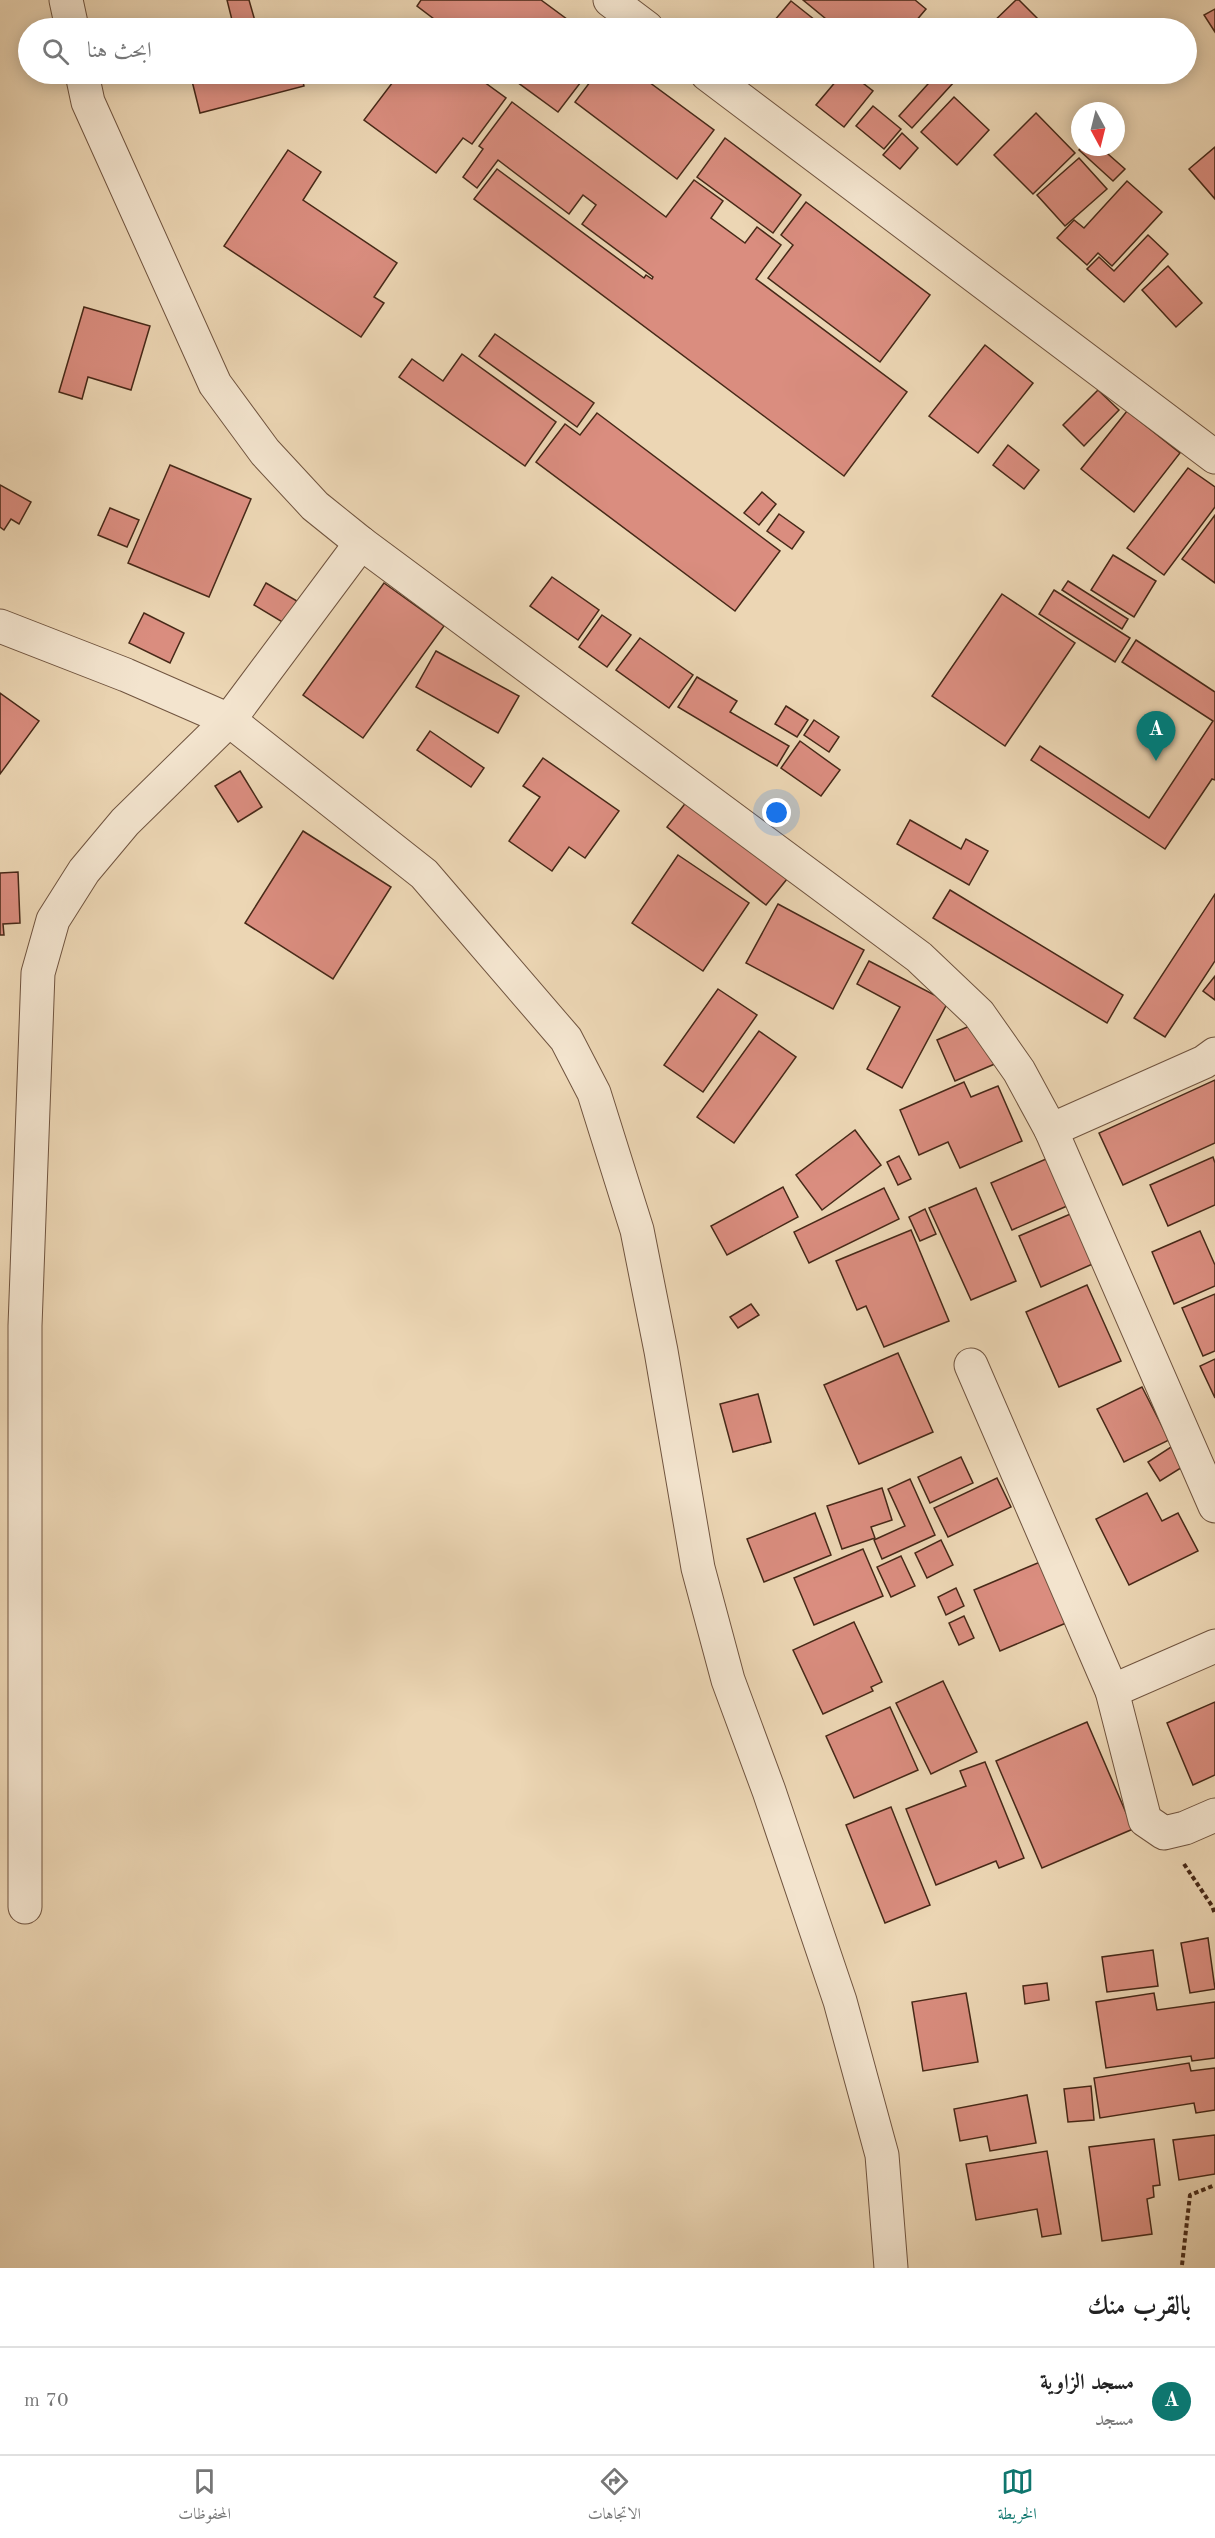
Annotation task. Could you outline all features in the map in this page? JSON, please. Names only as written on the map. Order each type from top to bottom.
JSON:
[{"type":"street","points":[[66,0],[70,18]]},
{"type":"street","points":[[610,0],[634,18]]},
{"type":"street","points":[[84,84],[88,102],[215,384],[265,452],[315,506],[361,543],[919,957],[979,1014],[1019,1071],[1051,1130],[1215,1506]]},
{"type":"street","points":[[720,84],[1215,457]]},
{"type":"street","points":[[25,1907],[25,1326],[38,973],[53,920],[84,871],[125,822],[229,720],[361,543]]},
{"type":"street","points":[[0,626],[126,675],[229,720],[424,874],[566,1039],[594,1093],[637,1230],[661,1351],[698,1568],[728,1680],[769,1791],[840,2001],[882,2155],[891,2268]]},
{"type":"street","points":[[1051,1130],[1203,1062],[1215,1054]]},
{"type":"street","points":[[970,1365],[1112,1691],[1145,1821],[1164,1833],[1185,1828],[1215,1815]]},
{"type":"street","points":[[1112,1691],[1215,1646]]},
{"type":"path","points":[[1164,1833],[1215,1914]]},
{"type":"path","points":[[1182,2265],[1190,2195],[1215,2185]]},
{"type":"building","points":[[227,0],[249,0],[254,18],[232,18]]},
{"type":"building","points":[[421,0],[541,0],[565,18],[433,18],[417,6]]},
{"type":"building","points":[[803,0],[915,0],[926,9],[918,18],[825,18]]},
{"type":"building","points":[[1016,0],[1019,0],[1037,18],[997,18]]},
{"type":"building","points":[[791,1],[812,18],[777,18]]},
{"type":"building","points":[[1215,9],[1215,32],[1204,15]]},
{"type":"building","points":[[193,84],[304,84],[304,86],[200,113]]},
{"type":"building","points":[[391,84],[487,84],[506,98],[472,144],[463,138],[436,173],[364,120]]},
{"type":"building","points":[[520,84],[579,84],[558,112]]},
{"type":"building","points":[[588,84],[652,84],[714,130],[677,179],[575,102]]},
{"type":"building","points":[[834,84],[864,84],[873,91],[844,127],[816,105]]},
{"type":"building","points":[[928,84],[952,84],[912,128],[899,116]]},
{"type":"building","points":[[954,97],[989,130],[957,165],[921,132]]},
{"type":"building","points":[[512,102],[666,217],[694,180],[723,201],[711,218],[745,243],[757,227],[781,245],[756,279],[907,392],[844,476],[474,199],[497,169],[644,278],[646,275],[652,279],[653,277],[582,224],[596,205],[583,195],[569,214],[498,160],[477,188],[463,177],[483,149],[479,146]]},
{"type":"building","points":[[873,106],[901,129],[884,149],[856,126]]},
{"type":"building","points":[[1036,113],[1071,149],[1072,156],[1033,194],[994,155]]},
{"type":"building","points":[[902,133],[918,148],[900,169],[883,155]]},
{"type":"building","points":[[725,138],[801,195],[773,233],[697,177]]},
{"type":"building","points":[[1215,147],[1215,199],[1189,169]]},
{"type":"building","points":[[288,150],[321,172],[303,200],[397,263],[374,297],[384,303],[361,337],[224,246]]},
{"type":"building","points":[[1086,156],[1110,156],[1125,169],[1113,181]]},
{"type":"building","points":[[1079,158],[1107,189],[1065,226],[1037,195]]},
{"type":"building","points":[[1127,181],[1162,212],[1112,266],[1098,253],[1087,265],[1057,238],[1074,220],[1084,228]]},
{"type":"building","points":[[806,202],[930,295],[880,362],[768,278],[793,245],[781,235]]},
{"type":"building","points":[[1148,235],[1168,254],[1124,302],[1087,269],[1099,257],[1114,271]]},
{"type":"building","points":[[1168,266],[1202,303],[1176,327],[1142,290]]},
{"type":"building","points":[[84,307],[150,326],[131,390],[88,377],[82,399],[59,392]]},
{"type":"building","points":[[495,334],[594,403],[577,427],[479,356]]},
{"type":"building","points":[[985,345],[1033,383],[978,453],[929,416]]},
{"type":"building","points":[[462,354],[556,422],[525,466],[399,377],[412,359],[443,381]]},
{"type":"building","points":[[1098,390],[1119,410],[1084,446],[1063,425]]},
{"type":"building","points":[[1127,411],[1180,453],[1134,512],[1081,469]]},
{"type":"building","points":[[597,413],[780,551],[735,611],[536,462],[565,424],[580,435]]},
{"type":"building","points":[[1008,445],[1039,470],[1024,489],[993,465]]},
{"type":"building","points":[[170,465],[251,499],[209,597],[128,563]]},
{"type":"building","points":[[1188,468],[1215,487],[1215,507],[1164,575],[1127,548]]},
{"type":"building","points":[[0,485],[31,502],[19,524],[11,519],[4,530],[0,527]]},
{"type":"building","points":[[762,492],[776,504],[759,525],[744,513]]},
{"type":"building","points":[[110,508],[139,520],[127,547],[98,535]]},
{"type":"building","points":[[779,514],[804,532],[792,549],[767,531]]},
{"type":"building","points":[[1215,515],[1215,583],[1182,559]]},
{"type":"building","points":[[1113,555],[1156,581],[1134,617],[1091,590]]},
{"type":"building","points":[[552,577],[599,610],[578,640],[530,606]]},
{"type":"building","points":[[1068,581],[1128,619],[1122,629],[1062,590]]},
{"type":"building","points":[[266,583],[297,601],[284,623],[254,605]]},
{"type":"building","points":[[384,583],[444,626],[363,738],[303,695]]},
{"type":"building","points":[[1054,590],[1130,638],[1115,662],[1039,614]]},
{"type":"building","points":[[1002,594],[1075,643],[1005,746],[932,696]]},
{"type":"building","points":[[144,613],[184,633],[170,663],[129,643]]},
{"type":"building","points":[[602,615],[631,635],[607,667],[579,647]]},
{"type":"building","points":[[640,638],[693,675],[669,708],[616,670]]},
{"type":"building","points":[[1136,640],[1215,692],[1215,780],[1212,779],[1165,849],[1031,760],[1040,746],[1149,818],[1213,721],[1122,662]]},
{"type":"building","points":[[436,651],[519,696],[498,733],[416,687]]},
{"type":"building","points":[[697,677],[737,701],[730,712],[789,746],[777,766],[678,707]]},
{"type":"building","points":[[0,693],[39,721],[0,774]]},
{"type":"building","points":[[786,706],[808,720],[797,737],[775,724]]},
{"type":"building","points":[[814,720],[839,737],[829,752],[804,735]]},
{"type":"building","points":[[430,731],[484,768],[471,787],[417,750]]},
{"type":"building","points":[[800,741],[840,770],[821,796],[781,768]]},
{"type":"building","points":[[543,758],[619,811],[585,858],[569,847],[552,871],[509,841],[540,797],[523,786]]},
{"type":"building","points":[[240,771],[262,807],[238,822],[215,786]]},
{"type":"building","points":[[687,801],[787,879],[766,905],[667,827]]},
{"type":"building","points":[[910,820],[961,849],[966,839],[988,851],[969,885],[897,844]]},
{"type":"building","points":[[303,831],[391,887],[333,979],[245,923]]},
{"type":"building","points":[[678,855],[749,903],[703,971],[632,923]]},
{"type":"building","points":[[18,872],[20,923],[3,924],[4,935],[0,935],[0,873]]},
{"type":"building","points":[[950,890],[1123,995],[1107,1023],[933,918]]},
{"type":"building","points":[[1215,894],[1215,961],[1165,1037],[1134,1018]]},
{"type":"building","points":[[778,904],[864,950],[833,1009],[746,963]]},
{"type":"building","points":[[869,961],[948,1002],[902,1088],[867,1069],[900,1007],[857,984]]},
{"type":"building","points":[[1215,976],[1215,1000],[1203,991]]},
{"type":"building","points":[[718,989],[757,1015],[703,1092],[664,1065]]},
{"type":"building","points":[[979,1022],[997,1063],[955,1081],[937,1040]]},
{"type":"building","points":[[759,1031],[796,1057],[734,1143],[697,1117]]},
{"type":"building","points":[[1215,1080],[1215,1143],[1123,1185],[1099,1133]]},
{"type":"building","points":[[964,1082],[971,1097],[998,1086],[1022,1141],[960,1168],[948,1142],[919,1155],[900,1110]]},
{"type":"building","points":[[855,1130],[881,1165],[822,1210],[796,1175]]},
{"type":"building","points":[[899,1156],[911,1179],[898,1185],[887,1162]]},
{"type":"building","points":[[1213,1157],[1215,1205],[1168,1226],[1150,1185]]},
{"type":"building","points":[[1046,1159],[1067,1206],[1012,1230],[991,1183]]},
{"type":"building","points":[[783,1187],[798,1217],[727,1255],[711,1226]]},
{"type":"building","points":[[884,1188],[899,1219],[809,1263],[794,1232]]},
{"type":"building","points":[[976,1188],[1016,1281],[971,1300],[929,1208]]},
{"type":"building","points":[[925,1209],[936,1234],[920,1241],[909,1217]]},
{"type":"building","points":[[1075,1212],[1097,1262],[1041,1287],[1019,1236]]},
{"type":"building","points":[[911,1230],[949,1321],[884,1347],[866,1306],[857,1310],[836,1261]]},
{"type":"building","points":[[1200,1231],[1215,1265],[1215,1286],[1174,1304],[1152,1252]]},
{"type":"building","points":[[1087,1285],[1121,1361],[1059,1387],[1026,1312]]},
{"type":"building","points":[[1215,1294],[1215,1351],[1203,1356],[1182,1308]]},
{"type":"building","points":[[751,1304],[759,1315],[738,1328],[730,1317]]},
{"type":"building","points":[[898,1353],[933,1432],[859,1464],[824,1385]]},
{"type":"building","points":[[1215,1359],[1215,1398],[1200,1366]]},
{"type":"building","points":[[1142,1387],[1169,1440],[1124,1462],[1097,1409]]},
{"type":"building","points":[[758,1394],[771,1442],[733,1452],[720,1404]]},
{"type":"building","points":[[1171,1447],[1184,1466],[1160,1481],[1148,1462]]},
{"type":"building","points":[[961,1457],[973,1483],[930,1503],[918,1477]]},
{"type":"building","points":[[997,1478],[1011,1507],[948,1537],[934,1508]]},
{"type":"building","points":[[910,1479],[935,1535],[882,1559],[874,1540],[905,1526],[888,1489]]},
{"type":"building","points":[[882,1488],[892,1520],[871,1527],[875,1538],[842,1549],[827,1506]]},
{"type":"building","points":[[1147,1493],[1162,1521],[1178,1513],[1198,1551],[1129,1585],[1096,1519]]},
{"type":"building","points":[[815,1513],[831,1555],[764,1582],[747,1539]]},
{"type":"building","points":[[941,1540],[953,1565],[927,1578],[915,1553]]},
{"type":"building","points":[[863,1549],[883,1596],[814,1625],[794,1578]]},
{"type":"building","points":[[901,1556],[915,1586],[891,1597],[877,1567]]},
{"type":"building","points":[[1040,1562],[1066,1623],[1000,1651],[974,1590]]},
{"type":"building","points":[[956,1588],[964,1606],[946,1615],[938,1597]]},
{"type":"building","points":[[964,1616],[974,1638],[959,1645],[949,1623]]},
{"type":"building","points":[[854,1622],[882,1682],[871,1687],[873,1691],[823,1714],[793,1650]]},
{"type":"building","points":[[943,1681],[977,1752],[931,1774],[896,1703]]},
{"type":"building","points":[[1215,1702],[1215,1775],[1193,1785],[1167,1723]]},
{"type":"building","points":[[890,1707],[918,1770],[854,1798],[826,1736]]},
{"type":"building","points":[[1087,1722],[1133,1829],[1042,1868],[996,1761]]},
{"type":"building","points":[[985,1762],[1024,1858],[999,1868],[996,1861],[936,1885],[906,1809],[966,1786],[960,1771]]},
{"type":"building","points":[[891,1807],[930,1905],[885,1923],[846,1825]]},
{"type":"building","points":[[1208,1938],[1215,1989],[1190,1993],[1181,1943]]},
{"type":"building","points":[[1153,1950],[1158,1986],[1107,1992],[1102,1957]]},
{"type":"building","points":[[1047,1983],[1049,2000],[1025,2004],[1023,1986]]},
{"type":"building","points":[[966,1993],[978,2062],[923,2071],[912,2002]]},
{"type":"building","points":[[1154,1993],[1157,2010],[1215,2002],[1215,2058],[1192,2061],[1191,2056],[1106,2068],[1096,2002]]},
{"type":"building","points":[[1189,2063],[1191,2071],[1215,2068],[1215,2110],[1196,2113],[1194,2103],[1100,2118],[1094,2078]]},
{"type":"building","points":[[1091,2086],[1094,2120],[1068,2122],[1064,2089]]},
{"type":"building","points":[[1027,2095],[1036,2143],[990,2151],[987,2136],[960,2141],[954,2109]]},
{"type":"building","points":[[1215,2135],[1215,2174],[1179,2180],[1173,2140]]},
{"type":"building","points":[[1154,2139],[1160,2185],[1153,2186],[1154,2197],[1147,2199],[1152,2234],[1102,2241],[1089,2147]]},
{"type":"building","points":[[1047,2151],[1061,2234],[1042,2237],[1037,2209],[976,2220],[966,2164]]},
{"type":"place","name":"مسجد الزاوية","points":[[1156,761]]}]
